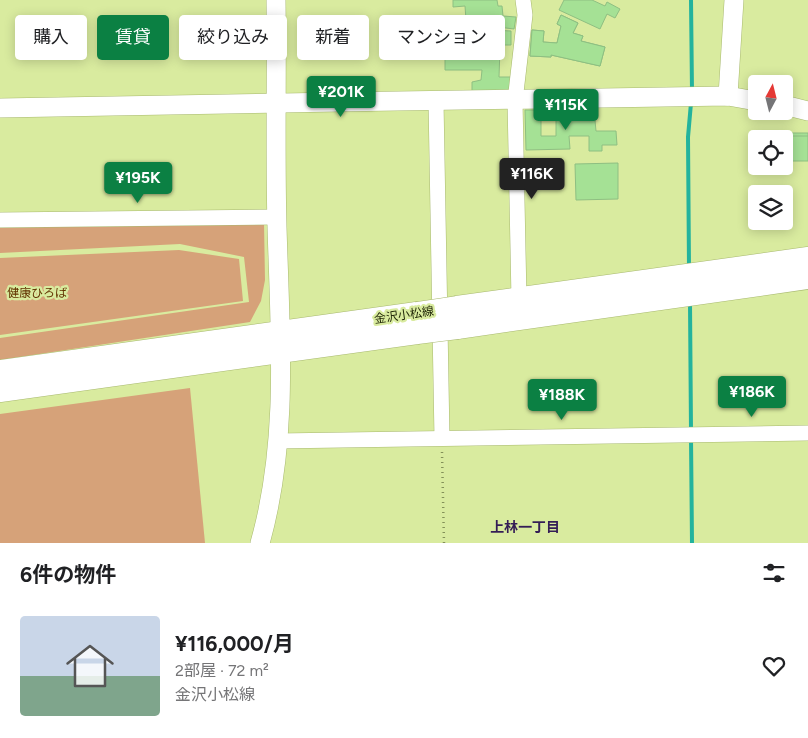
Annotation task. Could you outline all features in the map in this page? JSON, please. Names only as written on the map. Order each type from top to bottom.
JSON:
[{"type":"main road","name":"金沢小松線","points":[[0,390],[281,342],[688,285],[808,259]]},
{"type":"main road","name":"金沢小松線","points":[[457,317],[519,299],[808,277]]},
{"type":"main road","name":"金沢小松線","points":[[0,372],[281,342]]},
{"type":"street","points":[[260,543],[277,442],[281,342],[277,217],[276,0]]},
{"type":"street","points":[[519,299],[515,101],[525,15],[523,0]]},
{"type":"street","points":[[728,96],[734,0]]},
{"type":"street","points":[[0,108],[728,96],[748,100]]},
{"type":"street","points":[[436,101],[442,438]]},
{"type":"street","points":[[793,107],[808,111]]},
{"type":"street","points":[[0,220],[277,217]]},
{"type":"street","points":[[277,442],[808,433]]},
{"type":"path","points":[[442,438],[444,543]]},
{"type":"green space","points":[[264,223],[265,280],[261,301],[250,322],[0,360],[0,338],[249,302],[244,257],[180,244],[0,253],[0,225]]},
{"type":"green space","name":"健康ひろば","points":[[179,250],[239,259],[243,301],[0,335],[0,258]]},
{"type":"green space","points":[[190,388],[205,543],[0,543],[0,414]]},
{"type":"building","points":[[453,0],[497,0],[498,6],[502,6],[503,15],[466,15],[465,6],[453,7]]},
{"type":"building","points":[[564,0],[592,0],[605,6],[607,2],[620,9],[615,18],[607,14],[600,29],[559,10]]},
{"type":"building","points":[[561,15],[578,23],[573,33],[583,36],[581,41],[605,47],[600,66],[551,55],[551,57],[530,56],[532,30],[544,31],[543,42],[557,43],[561,26],[557,24]]},
{"type":"building","points":[[561,15],[578,23],[573,33],[583,36],[581,41],[605,47],[600,66],[551,55],[551,57],[530,56],[532,30],[544,31],[543,42],[557,43],[561,26],[557,24]]},
{"type":"building","points":[[505,16],[516,17],[514,29],[505,28]]},
{"type":"building","points":[[505,31],[511,31],[511,45],[505,45]]},
{"type":"building","points":[[445,60],[500,60],[499,77],[515,77],[515,93],[472,92],[472,82],[481,80],[482,70],[445,70]]},
{"type":"building","points":[[559,108],[594,110],[596,131],[616,131],[617,145],[602,145],[602,151],[589,151],[589,136],[569,136],[570,149],[526,150],[525,110],[541,110],[541,136],[556,136],[556,114],[559,114]]},
{"type":"building","points":[[793,133],[808,133],[808,158],[793,158]]},
{"type":"building","points":[[793,136],[808,136],[808,161],[793,161]]},
{"type":"building","points":[[618,163],[618,199],[576,200],[575,164]]},
{"type":"waterway","points":[[691,0],[692,91]]},
{"type":"waterway","points":[[689,268],[688,137],[691,103]]},
{"type":"waterway","points":[[690,303],[691,431]]},
{"type":"waterway","points":[[691,438],[692,543]]},
{"type":"district","name":"上林一丁目","points":[[525,527]]}]
